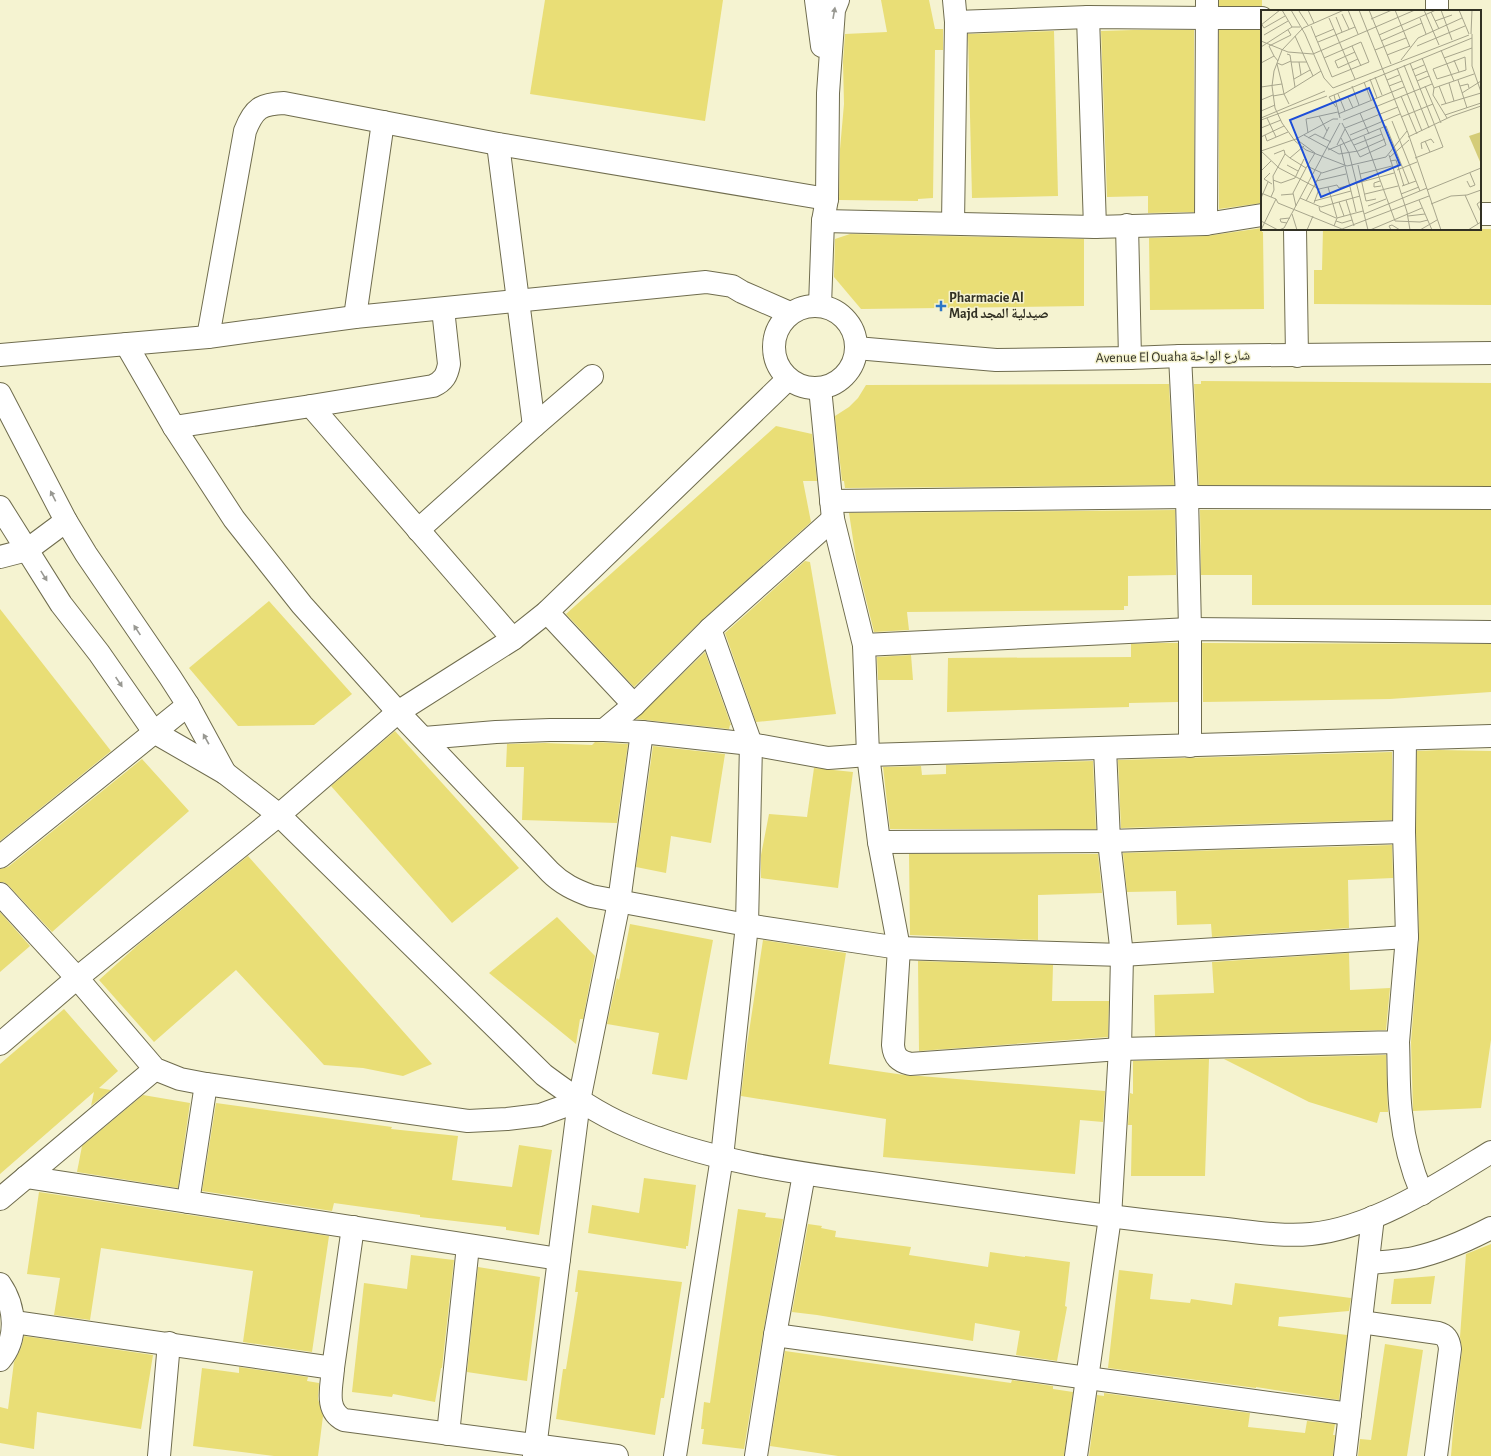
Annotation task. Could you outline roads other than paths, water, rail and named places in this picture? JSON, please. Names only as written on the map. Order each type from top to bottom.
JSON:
[{"type":"street","points":[[816,0],[828,93]]},
{"type":"street","points":[[820,306],[824,221],[827,199],[828,93],[834,10],[838,0]]},
{"type":"street","points":[[953,223],[956,22],[954,0]]},
{"type":"street","points":[[956,22],[1088,17],[1207,9],[1261,18]]},
{"type":"street","points":[[1206,224],[1207,9]]},
{"type":"street","points":[[1088,17],[1095,227]]},
{"type":"street","points":[[208,337],[245,131],[250,118],[255,112],[268,104],[284,103],[498,144],[827,199]]},
{"type":"street","points":[[355,317],[383,122]]},
{"type":"street","points":[[498,144],[534,426]]},
{"type":"street","points":[[824,221],[1095,227],[1206,224],[1261,215]]},
{"type":"street","points":[[1127,225],[1130,358]]},
{"type":"street","points":[[1294,230],[1297,356]]},
{"type":"street","points":[[0,355],[208,337],[355,317],[706,282],[732,286],[790,313]]},
{"type":"street","points":[[820,306],[833,310],[848,322],[852,330],[856,348],[853,363],[845,375],[829,386],[820,388],[804,387],[788,379],[777,365],[773,348],[774,337],[779,326],[790,313],[806,307],[820,306]]},
{"type":"street","points":[[174,427],[433,386],[440,383],[448,372],[449,364],[443,309]]},
{"type":"street","points":[[126,344],[174,427],[234,519],[302,605],[398,712],[560,882],[573,889],[591,896],[619,902],[747,925],[899,948],[1122,955],[1407,937]]},
{"type":"street","name":"Avenue El Ouaha شارع الواحة","points":[[856,348],[996,360],[1180,356],[1491,353]]},
{"type":"street","points":[[1180,356],[1187,497],[1190,629],[1190,746]]},
{"type":"street","points":[[418,530],[592,376]]},
{"type":"street","points":[[0,1044],[77,978],[279,815],[398,712],[513,639],[547,612],[788,379]]},
{"type":"street","points":[[820,388],[832,510],[864,645],[868,755],[879,842],[899,948],[893,1045],[895,1056],[903,1062],[910,1064],[1120,1049],[1398,1042]]},
{"type":"street","points":[[0,394],[66,521],[86,554],[188,705],[225,773]]},
{"type":"street","points":[[311,406],[513,639]]},
{"type":"street","points":[[604,730],[634,705],[832,510],[1187,497],[1491,498]]},
{"type":"street","points":[[0,508],[61,604],[99,653],[154,732],[225,773],[279,815],[544,1075],[579,1101],[628,1127],[674,1144],[722,1157],[804,1174],[1110,1216],[1282,1235],[1311,1234],[1334,1230],[1373,1217],[1422,1194],[1491,1152]]},
{"type":"street","points":[[0,557],[27,550],[66,521]]},
{"type":"street","points":[[547,612],[634,705]]},
{"type":"street","points":[[675,1456],[722,1157],[747,925],[751,744],[710,629]]},
{"type":"street","points":[[864,645],[1190,629],[1491,632]]},
{"type":"street","points":[[0,857],[188,705]]},
{"type":"street","points":[[424,738],[496,732],[604,730],[642,732],[751,744],[828,758],[868,755],[1491,736]]},
{"type":"street","points":[[535,1451],[579,1101],[619,902],[642,732]]},
{"type":"street","points":[[1404,739],[1404,832],[1407,937],[1398,1042],[1400,1113],[1405,1143],[1412,1169],[1422,1194]]},
{"type":"street","points":[[1076,1456],[1110,1216],[1120,1049],[1122,955],[1109,842],[1105,748]]},
{"type":"street","points":[[879,842],[1109,842],[1404,832]]},
{"type":"street","points":[[0,894],[77,978],[155,1069],[180,1079],[468,1121],[507,1119],[540,1115],[579,1101]]},
{"type":"street","points":[[0,1198],[155,1069]]},
{"type":"street","points":[[188,1202],[206,1084]]},
{"type":"street","points":[[756,1456],[775,1335],[804,1174]]},
{"type":"street","points":[[26,1176],[559,1259]]},
{"type":"street","points":[[1345,1456],[1373,1217]]},
{"type":"street","points":[[353,1227],[333,1368],[330,1400],[331,1408],[334,1413],[348,1421],[448,1434],[535,1451],[617,1456]]},
{"type":"street","points":[[1368,1263],[1412,1258],[1440,1251],[1491,1228]]},
{"type":"street","points":[[448,1434],[468,1246]]},
{"type":"street","points":[[0,1284],[9,1301],[14,1322],[11,1338],[4,1356],[0,1360]]},
{"type":"street","points":[[14,1322],[169,1343],[333,1368]]},
{"type":"street","points":[[1361,1322],[1438,1333],[1445,1335],[1448,1338],[1450,1349],[1436,1456]]},
{"type":"street","points":[[775,1335],[1350,1414]]},
{"type":"street","points":[[159,1456],[169,1343]]},
{"type":"place","name":"Pharmacie Al Majd صيدلية المجد","points":[[941,306]]}]
